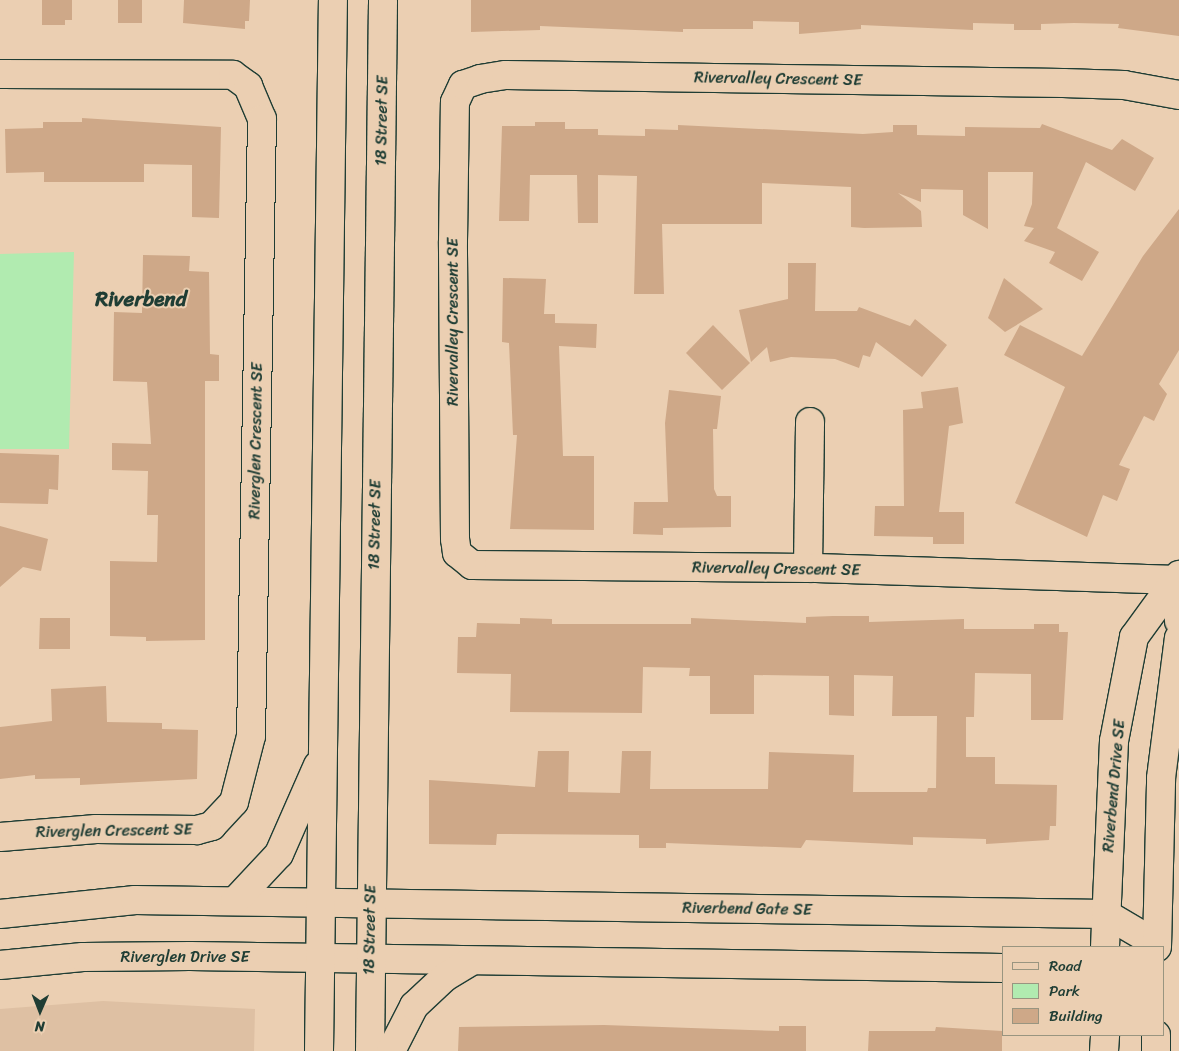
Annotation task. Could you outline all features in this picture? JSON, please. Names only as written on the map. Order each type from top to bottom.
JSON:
[{"type":"street","points":[[319,1051],[333,0]]},
{"type":"street","name":"18 Street SE","points":[[370,1051],[383,0]]},
{"type":"street","name":"Riverglen Crescent SE","points":[[0,74],[233,75],[248,86],[262,119],[251,736],[234,802],[212,826],[197,830],[96,828],[0,837]]},
{"type":"street","name":"Rivervalley Crescent SE","points":[[1178,577],[808,568],[472,566],[457,553],[453,136],[455,102],[463,85],[506,76],[1089,84],[1179,95]]},
{"type":"street","points":[[808,568],[810,422]]},
{"type":"street","points":[[1178,577],[1179,621]]},
{"type":"street","name":"Riverbend Drive SE","points":[[1105,946],[1114,741],[1134,637],[1178,577]]},
{"type":"street","points":[[1155,946],[1161,778],[1179,638]]},
{"type":"street","points":[[235,901],[279,854],[323,754]]},
{"type":"street","points":[[0,914],[135,900],[321,902]]},
{"type":"street","name":"Riverbend Gate SE","points":[[321,902],[1106,914],[1155,946]]},
{"type":"street","name":"Riverglen Drive SE","points":[[0,965],[83,957],[370,960]]},
{"type":"street","points":[[370,960],[1002,968]]},
{"type":"street","points":[[391,1051],[414,1006],[444,977],[470,962]]},
{"type":"street","points":[[1104,1036],[1104,1051]]},
{"type":"street","points":[[1156,1036],[1156,1051]]},
{"type":"shaded area","points":[[103,1001],[255,1009],[254,1051],[0,1051],[0,1009]]},
{"type":"green space","points":[[74,252],[69,449],[0,449],[0,254]]},
{"type":"building","points":[[42,0],[72,0],[72,20],[65,20],[65,25],[42,25]]},
{"type":"building","points":[[118,0],[142,0],[142,23],[118,23]]},
{"type":"building","points":[[184,0],[250,0],[249,21],[245,21],[245,29],[183,23]]},
{"type":"building","points":[[471,0],[1179,0],[1179,36],[1118,28],[1119,24],[1074,23],[1041,24],[1041,30],[1014,30],[1014,24],[973,23],[973,30],[861,25],[861,29],[799,34],[799,22],[753,21],[753,29],[683,29],[683,32],[540,26],[540,30],[471,32]]},
{"type":"building","points":[[82,118],[221,127],[219,218],[192,217],[192,165],[144,164],[144,182],[44,182],[44,172],[6,173],[5,129],[43,128],[43,122],[82,122]]},
{"type":"building","points":[[535,122],[565,122],[565,129],[598,129],[598,135],[645,136],[645,129],[678,130],[678,125],[863,134],[893,132],[893,125],[917,125],[917,135],[965,136],[965,127],[1040,128],[1042,124],[1112,150],[1122,139],[1154,158],[1135,191],[1086,162],[1057,228],[1099,252],[1082,281],[1049,263],[1055,252],[1024,241],[1034,228],[1024,226],[1032,204],[1033,172],[988,172],[988,229],[963,215],[963,190],[921,189],[921,202],[898,193],[921,211],[922,227],[864,228],[851,227],[851,187],[762,183],[762,224],[662,224],[664,294],[634,294],[637,176],[598,175],[598,223],[578,223],[577,175],[530,175],[529,221],[499,221],[502,126],[535,126]]},
{"type":"building","points":[[1179,209],[1179,350],[1159,384],[1167,394],[1154,421],[1144,416],[1119,465],[1130,469],[1117,501],[1103,495],[1087,537],[1015,503],[1065,387],[1004,355],[1020,325],[1082,356],[1143,256]]},
{"type":"building","points":[[143,255],[190,256],[189,271],[209,272],[210,354],[219,355],[219,381],[205,381],[205,640],[146,641],[146,637],[110,636],[110,561],[157,562],[158,515],[147,515],[148,471],[112,470],[112,443],[151,444],[147,382],[113,381],[114,312],[142,313]]},
{"type":"building","points":[[788,263],[816,263],[815,311],[857,311],[859,307],[910,326],[915,319],[947,345],[922,377],[876,342],[870,357],[863,355],[859,368],[835,359],[791,357],[770,362],[767,347],[751,362],[739,310],[788,299]]},
{"type":"building","points":[[503,278],[546,279],[544,314],[555,314],[555,323],[597,324],[596,348],[559,346],[563,456],[594,456],[594,530],[510,529],[517,435],[513,435],[509,343],[502,342]]},
{"type":"building","points":[[1004,278],[1043,309],[1005,332],[988,318]]},
{"type":"building","points":[[713,325],[750,363],[722,390],[686,353]]},
{"type":"building","points":[[958,387],[963,423],[949,426],[939,512],[964,512],[964,544],[933,544],[933,537],[874,536],[875,506],[904,506],[903,410],[923,408],[921,392]]},
{"type":"building","points":[[669,390],[721,396],[717,429],[713,429],[714,489],[717,496],[731,496],[731,527],[663,528],[663,535],[633,534],[634,502],[668,502],[665,423]]},
{"type":"building","points":[[0,453],[59,455],[58,490],[49,489],[48,504],[0,503]]},
{"type":"building","points":[[0,526],[48,539],[41,571],[23,567],[0,587]]},
{"type":"building","points":[[869,616],[869,622],[964,619],[964,629],[1034,629],[1034,624],[1059,624],[1059,632],[1068,632],[1063,720],[1031,720],[1031,674],[975,673],[974,717],[966,717],[966,757],[995,757],[995,784],[1057,785],[1056,826],[1050,826],[1049,840],[986,844],[986,839],[913,837],[913,845],[806,840],[801,848],[666,843],[666,848],[639,848],[639,835],[497,834],[496,845],[429,844],[429,780],[535,787],[538,751],[569,751],[568,792],[620,793],[622,751],[651,751],[650,789],[768,789],[769,752],[854,755],[853,792],[927,792],[928,788],[936,788],[937,716],[892,716],[893,676],[854,675],[854,716],[829,715],[829,676],[754,675],[754,714],[710,714],[710,676],[689,676],[690,668],[643,667],[642,713],[510,712],[511,674],[457,673],[458,637],[476,637],[477,623],[520,624],[520,618],[552,619],[552,624],[691,624],[691,618],[806,623],[806,617]]},
{"type":"building","points":[[40,618],[70,618],[70,649],[39,649]]},
{"type":"building","points":[[106,686],[107,722],[162,723],[162,729],[198,730],[197,779],[80,785],[80,778],[35,779],[35,775],[0,779],[0,727],[52,721],[51,689]]},
{"type":"building","points":[[604,1025],[779,1031],[779,1026],[806,1026],[806,1051],[458,1051],[459,1027]]},
{"type":"building","points":[[936,1027],[1002,1031],[1002,1051],[868,1051],[869,1031],[935,1031]]},
{"type":"district","name":"Riverbend","points":[[141,299]]}]
